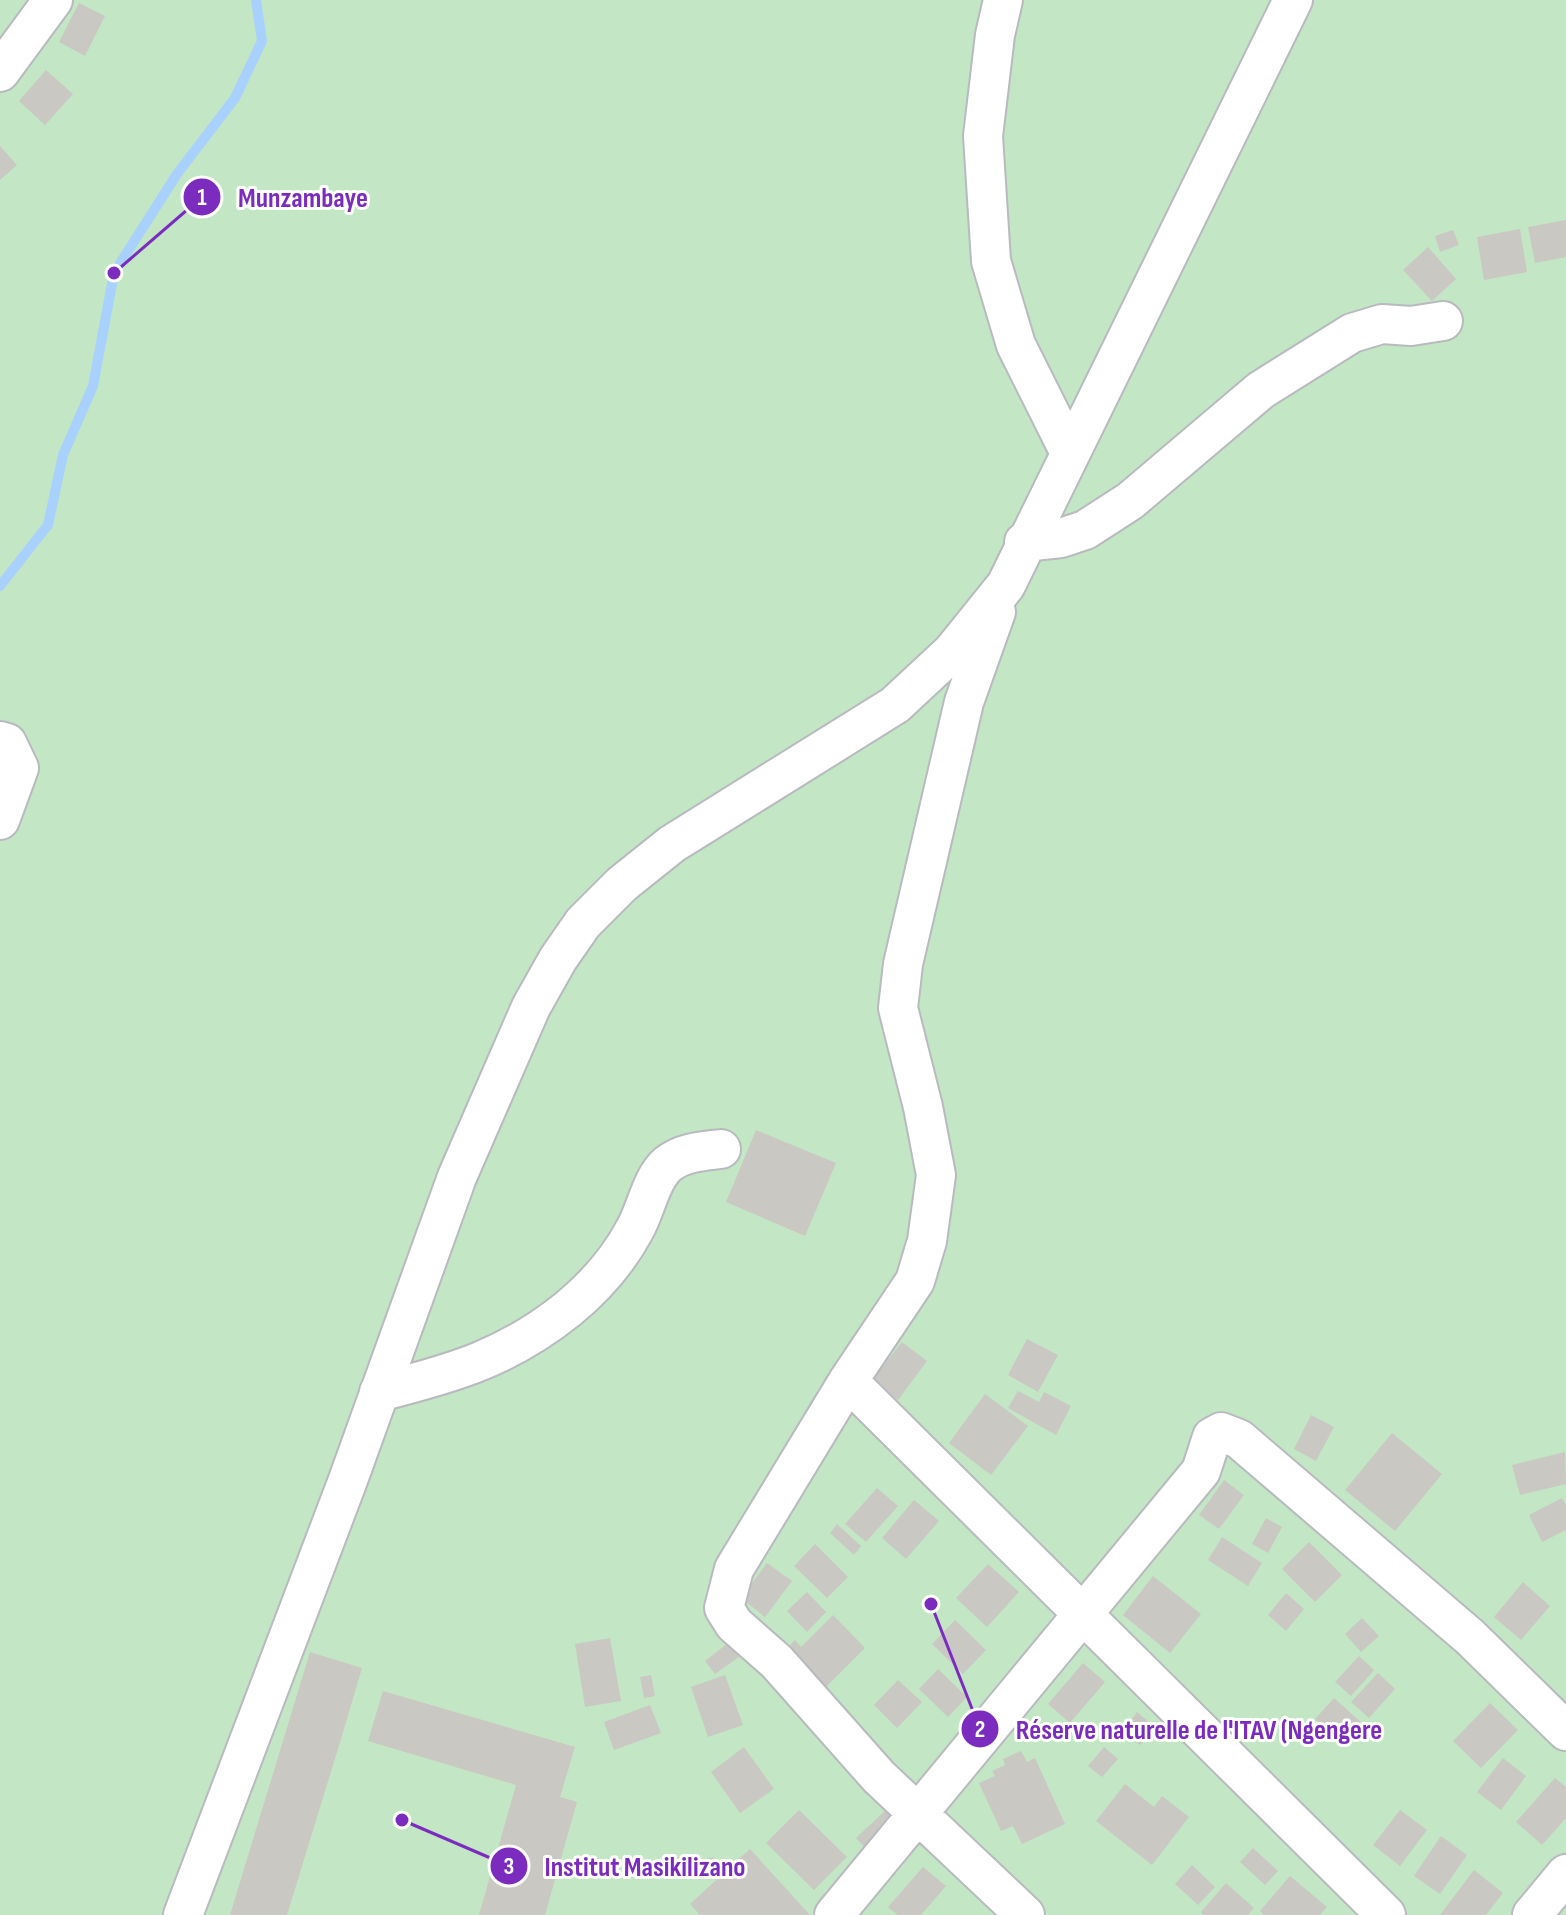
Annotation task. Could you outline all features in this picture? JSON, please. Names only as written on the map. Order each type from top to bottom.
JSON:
[{"type":"street","points":[[0,72],[53,0]]},
{"type":"street","points":[[1003,0],[995,35],[983,136],[991,261],[1016,345],[1070,453]]},
{"type":"street","points":[[1025,1915],[879,1777],[777,1662],[734,1624],[724,1608],[734,1569],[848,1381],[915,1281],[927,1241],[936,1175],[923,1107],[898,1008],[901,979],[964,702],[1024,542],[1293,0]]},
{"type":"street","points":[[1024,542],[1061,538],[1085,530],[1130,501],[1261,390],[1352,333],[1382,324],[1411,326],[1443,321]]},
{"type":"street","points":[[183,1915],[457,1177],[524,1021],[558,959],[583,923],[622,884],[672,844],[895,705],[952,652],[1006,585]]},
{"type":"street","points":[[0,741],[7,743],[19,768],[0,820]]},
{"type":"street","points":[[379,1392],[452,1374],[518,1346],[570,1307],[611,1269],[667,1164],[696,1151],[721,1149]]},
{"type":"street","points":[[848,1381],[1386,1915]]},
{"type":"street","points":[[834,1915],[1201,1471],[1212,1437],[1221,1432],[1239,1439],[1470,1637],[1566,1731]]},
{"type":"street","points":[[1532,1915],[1566,1874]]},
{"type":"green space","points":[[0,0],[1566,0],[1566,1915],[0,1915]]},
{"type":"building","points":[[79,3],[105,16],[85,56],[59,42]]},
{"type":"building","points":[[46,70],[73,94],[45,125],[19,101]]},
{"type":"building","points":[[0,146],[17,165],[0,180]]},
{"type":"building","points":[[1566,220],[1566,257],[1535,263],[1528,227]]},
{"type":"building","points":[[1520,229],[1527,272],[1484,280],[1477,237]]},
{"type":"building","points":[[1453,230],[1459,245],[1440,252],[1435,236]]},
{"type":"building","points":[[1428,247],[1456,279],[1432,301],[1403,270]]},
{"type":"building","points":[[756,1130],[836,1163],[805,1236],[726,1202]]},
{"type":"building","points":[[1027,1339],[1058,1355],[1038,1392],[1008,1375]]},
{"type":"building","points":[[902,1342],[927,1361],[898,1400],[872,1380]]},
{"type":"building","points":[[1018,1391],[1039,1402],[1044,1392],[1071,1406],[1056,1435],[1008,1408]]},
{"type":"building","points":[[985,1394],[1028,1426],[991,1475],[949,1443]]},
{"type":"building","points":[[1311,1415],[1334,1427],[1316,1461],[1294,1449]]},
{"type":"building","points":[[1392,1433],[1442,1474],[1395,1531],[1345,1490]]},
{"type":"building","points":[[1565,1452],[1566,1484],[1520,1495],[1512,1465]]},
{"type":"building","points":[[1224,1480],[1244,1495],[1219,1529],[1199,1515]]},
{"type":"building","points":[[877,1488],[898,1506],[866,1542],[845,1524]]},
{"type":"building","points":[[1562,1498],[1566,1505],[1566,1530],[1542,1542],[1529,1515]]},
{"type":"building","points":[[914,1500],[939,1521],[906,1559],[882,1538]]},
{"type":"building","points":[[1266,1518],[1282,1527],[1268,1553],[1252,1544]]},
{"type":"building","points":[[837,1524],[861,1546],[854,1555],[830,1533]]},
{"type":"building","points":[[1222,1537],[1262,1563],[1248,1586],[1208,1560]]},
{"type":"building","points":[[1309,1542],[1342,1575],[1315,1602],[1282,1569]]},
{"type":"building","points":[[815,1544],[848,1577],[827,1598],[794,1566]]},
{"type":"building","points":[[767,1563],[792,1581],[765,1617],[741,1598]]},
{"type":"building","points":[[988,1564],[1019,1592],[987,1627],[956,1598]]},
{"type":"building","points":[[1153,1576],[1201,1614],[1170,1653],[1123,1615]]},
{"type":"building","points":[[1523,1582],[1550,1606],[1521,1640],[1494,1617]]},
{"type":"building","points":[[807,1592],[826,1612],[807,1632],[787,1611]]},
{"type":"building","points":[[1286,1593],[1304,1609],[1286,1631],[1268,1615]]},
{"type":"building","points":[[833,1615],[865,1648],[821,1692],[782,1653],[795,1640],[801,1647]]},
{"type":"building","points":[[1362,1618],[1379,1636],[1361,1652],[1345,1634]]},
{"type":"building","points":[[955,1620],[986,1650],[963,1674],[932,1644]]},
{"type":"building","points":[[610,1638],[621,1701],[585,1707],[575,1644]]},
{"type":"building","points":[[728,1643],[739,1657],[715,1674],[705,1661]]},
{"type":"building","points":[[310,1652],[362,1668],[341,1739],[287,1915],[230,1915]]},
{"type":"building","points":[[1359,1656],[1374,1670],[1351,1696],[1335,1682]]},
{"type":"building","points":[[1083,1663],[1105,1682],[1070,1723],[1048,1704]]},
{"type":"building","points":[[938,1669],[967,1697],[948,1717],[919,1689]]},
{"type":"building","points":[[1378,1673],[1395,1689],[1369,1718],[1351,1702]]},
{"type":"building","points":[[651,1675],[655,1696],[644,1698],[640,1677]]},
{"type":"building","points":[[725,1675],[743,1725],[708,1737],[691,1687]]},
{"type":"building","points":[[898,1680],[922,1702],[897,1728],[874,1705]]},
{"type":"building","points":[[383,1691],[575,1747],[560,1797],[577,1802],[545,1915],[479,1915],[516,1785],[368,1741]]},
{"type":"building","points":[[1334,1698],[1364,1725],[1345,1747],[1315,1719]]},
{"type":"building","points":[[1490,1703],[1518,1730],[1481,1768],[1453,1741]]},
{"type":"building","points":[[650,1705],[661,1733],[614,1750],[604,1722]]},
{"type":"building","points":[[1137,1712],[1155,1727],[1140,1745],[1123,1731]]},
{"type":"building","points":[[744,1747],[774,1789],[740,1813],[711,1772]]},
{"type":"building","points":[[1104,1747],[1118,1759],[1102,1777],[1088,1766]]},
{"type":"building","points":[[1021,1751],[1027,1762],[1035,1758],[1065,1824],[1022,1844],[1013,1826],[1001,1831],[979,1783],[995,1776],[992,1771],[1005,1765],[1003,1759]]},
{"type":"building","points":[[1503,1758],[1526,1776],[1501,1810],[1477,1792]]},
{"type":"building","points":[[1555,1778],[1566,1787],[1566,1818],[1542,1845],[1516,1822]]},
{"type":"building","points":[[1125,1784],[1154,1807],[1162,1796],[1189,1817],[1152,1865],[1096,1821]]},
{"type":"building","points":[[888,1808],[902,1822],[870,1853],[856,1838]]},
{"type":"building","points":[[799,1810],[847,1857],[814,1890],[766,1843]]},
{"type":"building","points":[[1400,1810],[1427,1830],[1400,1866],[1373,1845]]},
{"type":"building","points":[[1441,1836],[1467,1855],[1440,1894],[1414,1876]]},
{"type":"building","points":[[1253,1848],[1278,1871],[1265,1885],[1240,1862]]},
{"type":"building","points":[[750,1849],[810,1915],[700,1915],[690,1904]]},
{"type":"building","points":[[713,1857],[717,1871],[705,1875],[700,1861]]},
{"type":"building","points":[[690,1860],[693,1871],[666,1880],[662,1870]]},
{"type":"building","points":[[1192,1865],[1215,1887],[1198,1905],[1175,1884]]},
{"type":"building","points":[[923,1867],[946,1886],[921,1915],[898,1915],[888,1907]]},
{"type":"building","points":[[1474,1870],[1503,1893],[1486,1915],[1440,1915]]},
{"type":"building","points":[[1290,1876],[1327,1907],[1320,1915],[1264,1915],[1260,1911]]},
{"type":"building","points":[[1226,1883],[1254,1908],[1248,1915],[1204,1915],[1201,1912]]},
{"type":"waterway","points":[[0,586],[48,525],[63,455],[93,386],[114,273],[177,174],[235,98],[262,41],[256,0]]},
{"type":"place","name":"Munzambaye","points":[[114,273]]},
{"type":"place","name":"Réserve naturelle de l'ITAV (Ngengere","points":[[931,1604]]},
{"type":"place","name":"Institut Masikilizano","points":[[402,1820]]}]
